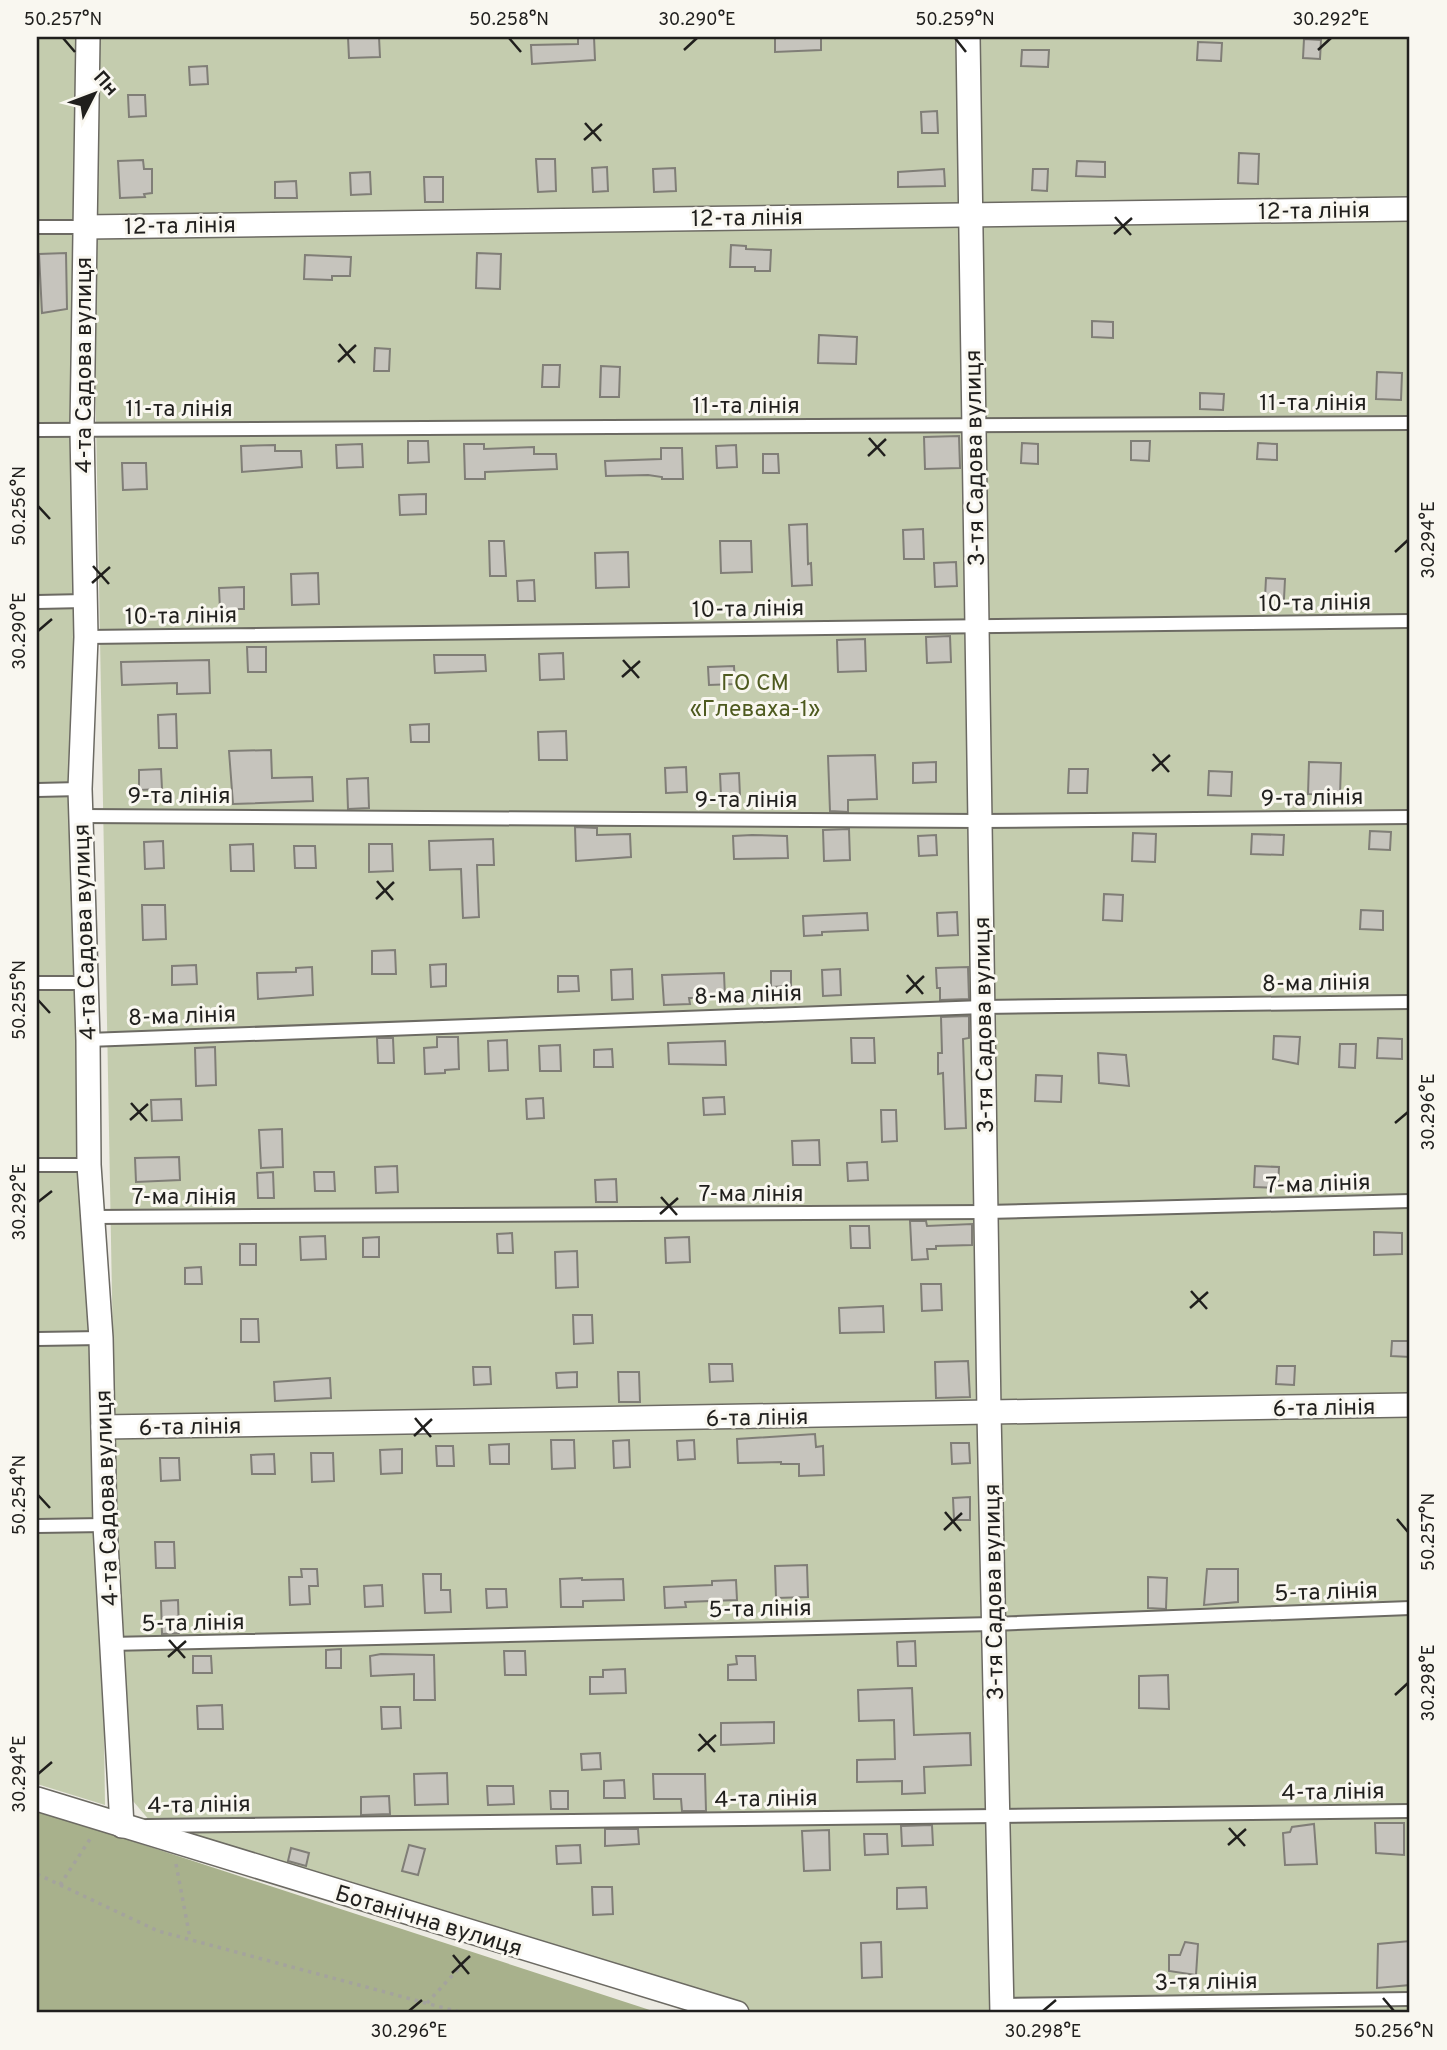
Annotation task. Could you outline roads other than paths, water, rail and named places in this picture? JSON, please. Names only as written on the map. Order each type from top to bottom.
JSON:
[{"type":"street","name":"4-та Садова вулиця","points":[[88,37],[82,430],[86,637],[80,789],[89,1165],[101,1338],[112,1823]]},
{"type":"street","name":"3-тя Садова вулиця","points":[[968,37],[985,1212],[1002,2009]]},
{"type":"street","name":"12-та лінія","points":[[84,227],[1410,209]]},
{"type":"street","name":"6-та лінія","points":[[103,1427],[1410,1405]]},
{"type":"street","name":"Ботанічна вулиця","points":[[37,1799],[737,2013]]},
{"type":"lane","points":[[37,227],[84,227]]},
{"type":"lane","name":"11-та лінія","points":[[37,430],[1410,423]]},
{"type":"lane","points":[[37,602],[85,601]]},
{"type":"lane","name":"10-та лінія","points":[[86,637],[1410,621]]},
{"type":"lane","points":[[37,790],[80,789]]},
{"type":"lane","name":"9-та лінія","points":[[81,816],[980,821],[1410,817]]},
{"type":"lane","points":[[37,983],[85,983]]},
{"type":"lane","name":"8-ма лінія","points":[[88,1040],[983,1007],[1410,1002]]},
{"type":"lane","points":[[37,1165],[89,1165]]},
{"type":"lane","name":"7-ма лінія","points":[[92,1217],[985,1212],[1410,1201]]},
{"type":"lane","points":[[37,1339],[101,1338]]},
{"type":"lane","points":[[37,1526],[105,1525]]},
{"type":"lane","name":"5-та лінія","points":[[110,1644],[993,1624],[1410,1608]]},
{"type":"lane","name":"4-та лінія","points":[[112,1823],[998,1817],[1410,1811]]},
{"type":"lane","name":"3-тя лінія","points":[[1002,2009],[1410,1999]]},
{"type":"park label","name":"ГО СМ «Глеваха-1»","points":[[755,695]]}]
